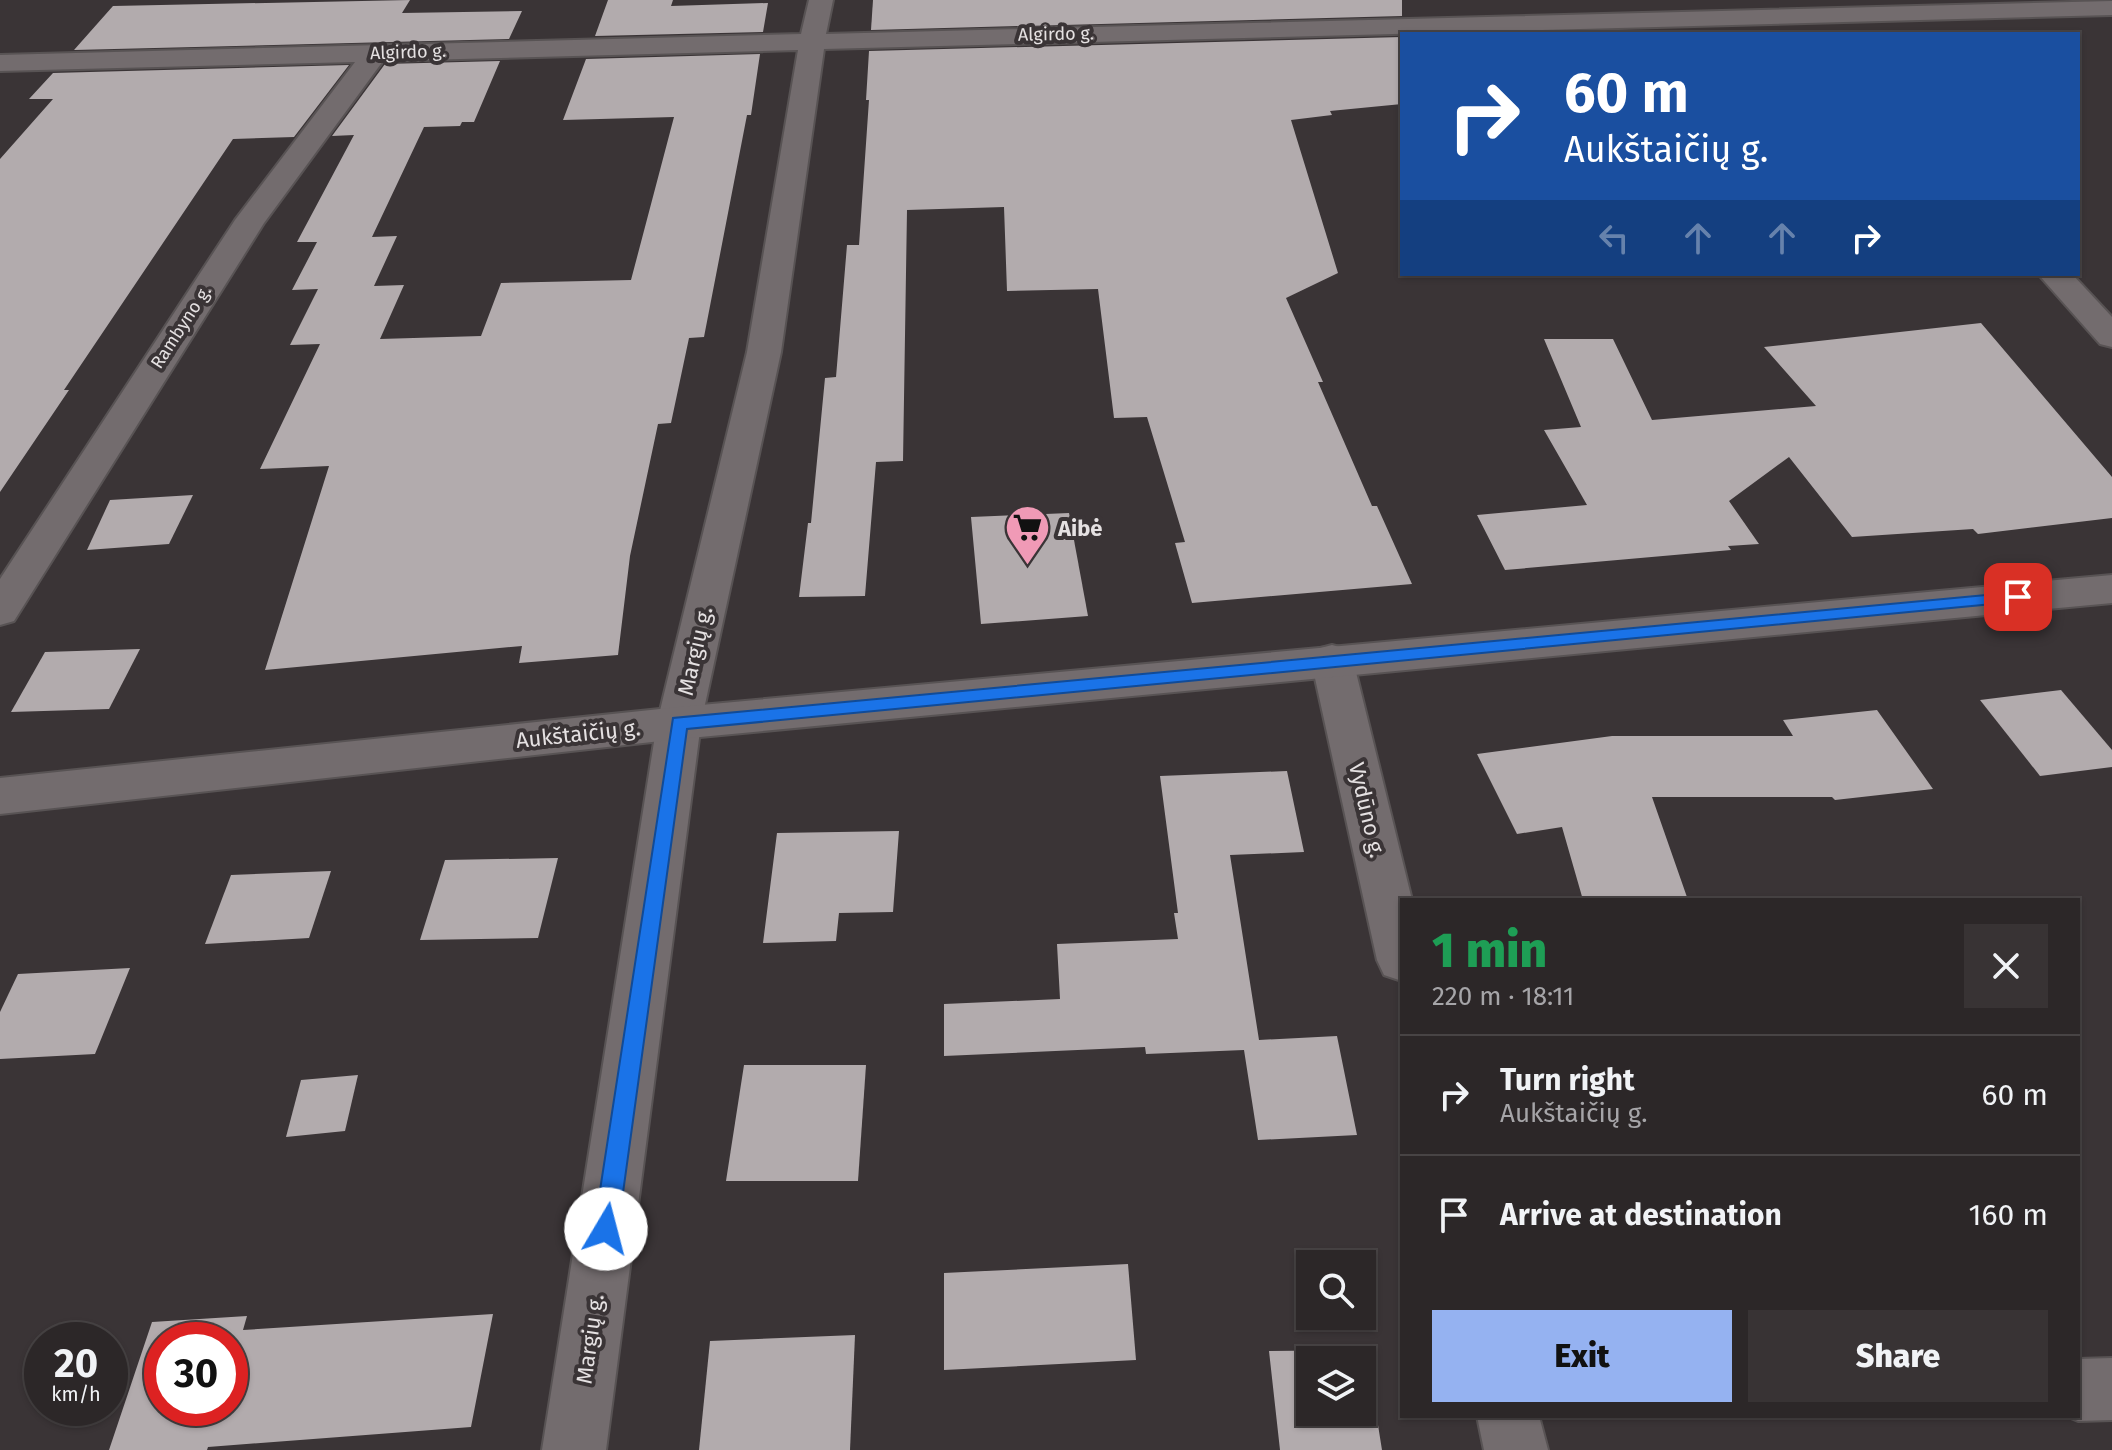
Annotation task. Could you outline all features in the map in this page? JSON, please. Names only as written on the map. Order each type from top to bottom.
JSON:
[{"type":"street","name":"Margių g.","points":[[574,1450],[679,723],[764,352],[821,0]]},
{"type":"street","name":"Algirdo g.","points":[[2,64],[2112,8]]},
{"type":"street","name":"Rambyno g.","points":[[0,611],[250,220],[376,52]]},
{"type":"street","points":[[2056,276],[2112,337]]},
{"type":"street","name":"Aukštaičių g.","points":[[0,796],[679,723],[2112,589]]},
{"type":"street","name":"Vydūno g.","points":[[1332,660],[1400,951]]},
{"type":"street","points":[[2080,1390],[2112,1389]]},
{"type":"street","points":[[1508,1418],[1516,1450]]},
{"type":"building","points":[[410,0],[402,13],[522,11],[509,39],[74,50],[113,6]]},
{"type":"building","points":[[608,0],[673,0],[671,6],[768,3],[763,32],[595,36]]},
{"type":"building","points":[[873,0],[1402,0],[1402,16],[871,30]]},
{"type":"building","points":[[1400,37],[1400,104],[1330,111],[1332,115],[1291,120],[1338,273],[1286,298],[1323,382],[1318,382],[1372,506],[1377,506],[1412,584],[1192,603],[1175,543],[1185,542],[1147,417],[1114,418],[1098,289],[1007,291],[1004,207],[907,210],[903,461],[876,462],[865,596],[799,597],[808,523],[811,523],[825,378],[836,377],[847,245],[859,245],[869,100],[866,100],[869,51]]},
{"type":"building","points":[[760,54],[751,115],[747,115],[704,337],[689,338],[671,423],[658,424],[630,556],[618,655],[519,663],[522,646],[265,670],[329,466],[260,469],[320,344],[290,345],[318,289],[292,290],[317,242],[297,242],[354,135],[332,136],[385,64],[500,61],[474,122],[462,122],[460,126],[424,127],[372,237],[397,236],[374,286],[404,285],[380,339],[481,336],[501,283],[631,280],[674,117],[563,120],[586,59]]},
{"type":"building","points":[[349,65],[294,137],[233,139],[64,390],[69,390],[0,492],[0,159],[53,99],[29,99],[53,73]]},
{"type":"building","points":[[1981,323],[2112,477],[2112,518],[1978,534],[1973,529],[1852,537],[1789,457],[1729,501],[1759,544],[1728,546],[1731,550],[1505,570],[1477,515],[1587,505],[1544,430],[1581,427],[1544,339],[1613,339],[1652,420],[1816,406],[1764,347]]},
{"type":"building","points":[[193,495],[169,544],[87,550],[110,500]]},
{"type":"building","name":"Aibė","points":[[1069,513],[1088,616],[981,624],[971,517]]},
{"type":"building","points":[[140,649],[109,709],[11,712],[45,652]]},
{"type":"building","points":[[2061,690],[2112,750],[2112,767],[2040,776],[1980,700]]},
{"type":"building","points":[[1877,710],[1933,789],[1835,800],[1832,797],[1652,797],[1687,898],[1582,898],[1562,827],[1517,834],[1477,754],[1612,736],[1793,736],[1783,720]]},
{"type":"building","points":[[1287,771],[1304,852],[1230,855],[1259,1040],[1337,1036],[1357,1135],[1258,1140],[1244,1050],[1146,1054],[1145,1047],[944,1056],[944,1004],[1060,999],[1057,944],[1178,939],[1174,913],[1178,913],[1160,776]]},
{"type":"building","points":[[899,831],[893,912],[839,913],[836,941],[763,943],[777,833]]},
{"type":"building","points":[[558,858],[538,938],[420,940],[445,860]]},
{"type":"building","points":[[331,871],[309,938],[205,944],[231,875]]},
{"type":"building","points":[[130,968],[95,1054],[0,1059],[0,1012],[18,974]]},
{"type":"building","points":[[744,1065],[866,1065],[858,1181],[726,1181]]},
{"type":"building","points":[[358,1075],[345,1131],[286,1137],[301,1080]]},
{"type":"building","points":[[1128,1264],[1136,1360],[944,1370],[944,1273]]},
{"type":"building","points":[[493,1314],[471,1427],[208,1447],[207,1450],[109,1450],[117,1426],[128,1426],[128,1393],[144,1346],[144,1426],[248,1426],[248,1330]]},
{"type":"building","points":[[247,1316],[245,1322],[152,1322]]},
{"type":"building","points":[[855,1335],[850,1450],[699,1450],[710,1341]]},
{"type":"building","points":[[1269,1351],[1296,1351],[1296,1426],[1376,1426],[1376,1412],[1382,1450],[1280,1450]]},
{"type":"place","name":"Aibė","points":[[1027,567]]},
{"type":"route","points":[[606,1229],[679,723],[2018,597]]}]
